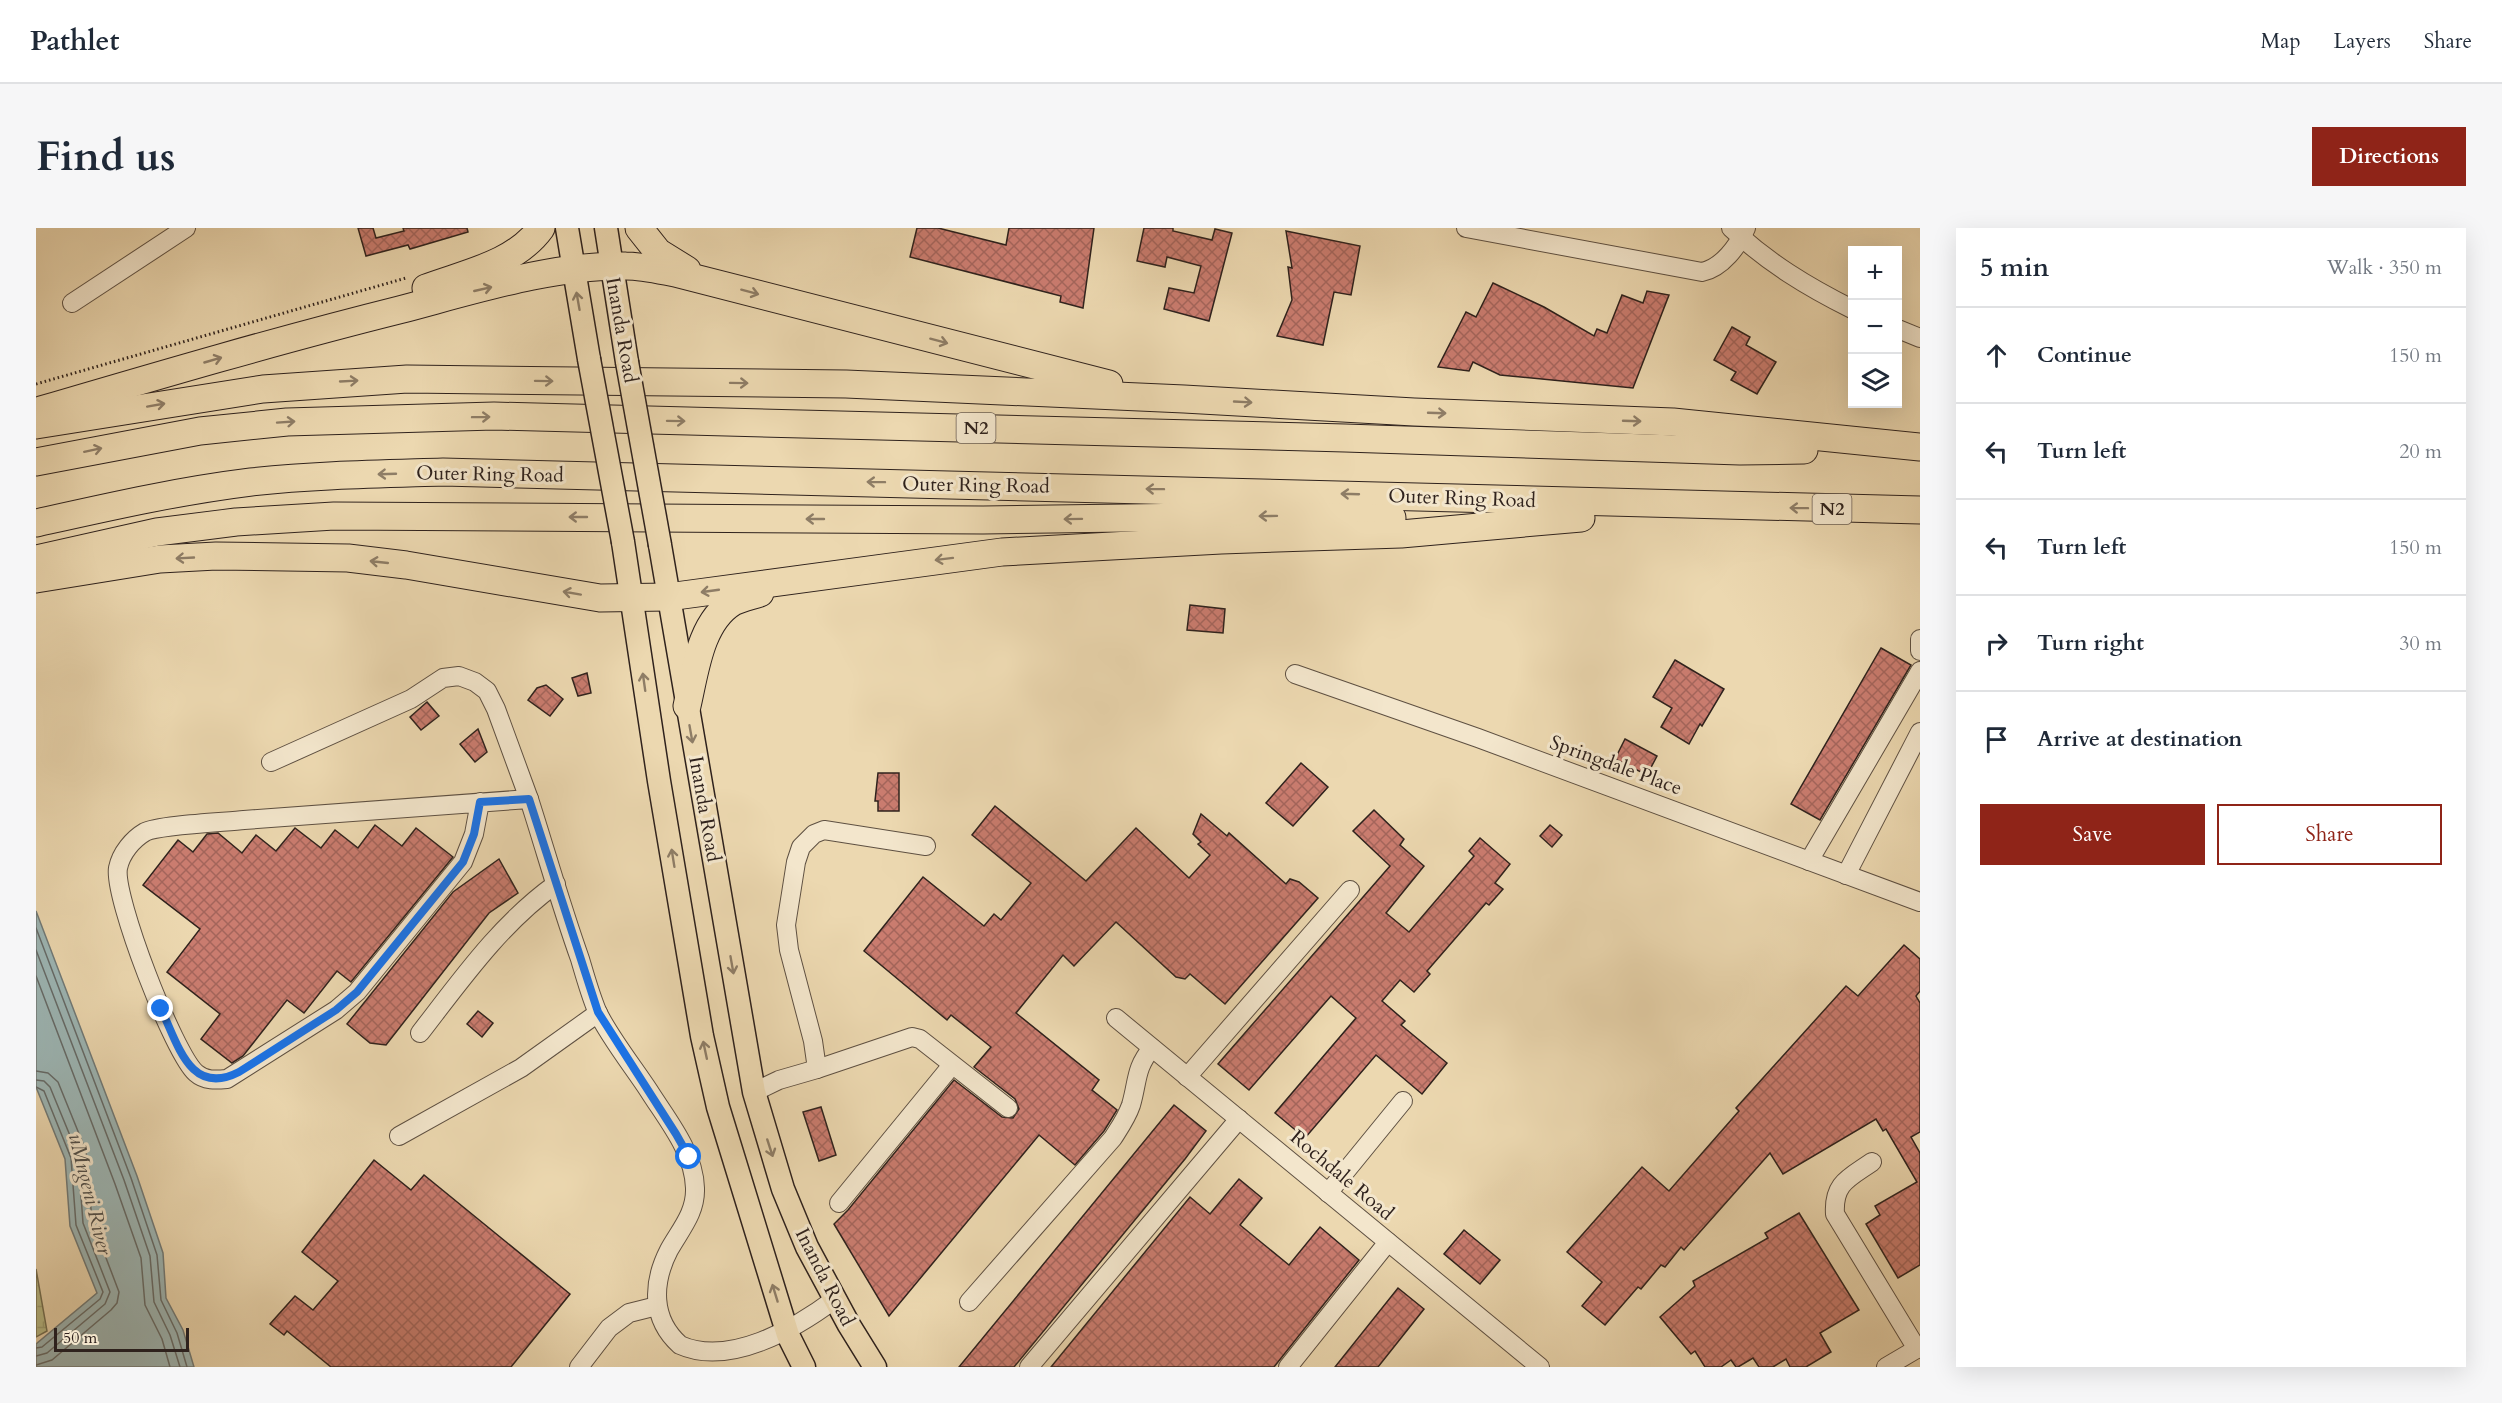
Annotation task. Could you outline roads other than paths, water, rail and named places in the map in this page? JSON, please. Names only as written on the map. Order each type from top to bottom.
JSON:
[{"type":"highway","points":[[304,334],[515,255],[532,241],[541,228]]},
{"type":"highway","points":[[639,228],[658,252],[675,265],[709,281]]},
{"type":"highway","points":[[36,411],[304,334],[484,288],[573,269],[610,266],[629,266],[675,273],[1072,375],[1184,399]]},
{"type":"highway","points":[[36,425],[263,388],[407,379],[846,384],[1414,412],[1673,422],[1920,448]]},
{"type":"highway","name":"N2","points":[[36,462],[118,445],[222,428],[287,422],[494,416],[1333,437],[1740,451],[1920,448]]},
{"type":"highway","name":"Outer Ring Road","points":[[36,523],[155,496],[253,482],[351,475],[443,472],[1920,510]]},
{"type":"highway","points":[[39,569],[216,556],[348,558],[429,568],[600,598],[630,599],[668,597],[1002,552],[1198,541],[1401,534],[1537,520],[1744,507]]},
{"type":"highway","points":[[39,569],[157,532],[236,522],[334,516],[983,520],[1278,516],[1537,520]]},
{"type":"highway","points":[[687,706],[706,636],[716,620],[734,602],[809,577]]},
{"type":"main road","name":"Inanda Road","points":[[567,228],[623,542],[659,781],[702,1036],[713,1087],[788,1335],[804,1367]]},
{"type":"main road","name":"Inanda Road","points":[[606,228],[610,266],[754,1092],[783,1190],[807,1246],[875,1367]]},
{"type":"street","points":[[72,303],[186,228]]},
{"type":"street","points":[[1466,228],[1702,272],[1712,270],[1719,265],[1740,231],[1786,273],[1848,307]]},
{"type":"street","points":[[1902,331],[1920,338]]},
{"type":"street","points":[[1920,639],[1920,651]]},
{"type":"street","points":[[1809,861],[1920,671]]},
{"type":"street","name":"Springdale Place","points":[[1295,674],[1478,738],[1920,902]]},
{"type":"street","points":[[271,762],[411,699],[443,678],[459,676],[475,682],[487,691],[496,709],[529,799],[598,1012],[676,1134],[694,1173],[695,1192],[689,1219],[669,1251],[656,1287],[657,1313],[667,1332],[695,1356],[712,1360],[740,1358],[788,1335],[835,1299]]},
{"type":"street","points":[[1846,875],[1920,732]]},
{"type":"street","points":[[480,802],[474,834],[463,862],[357,992],[336,1010],[226,1079],[214,1080],[198,1075],[188,1065],[161,1009],[138,949],[122,897],[118,869],[123,855],[132,842],[146,831],[216,822],[480,802],[529,799]]},
{"type":"street","points":[[818,1069],[813,1041],[789,951],[786,925],[791,885],[801,847],[814,834],[824,830],[926,846]]},
{"type":"street","points":[[420,1033],[514,919],[556,884]]},
{"type":"street","points":[[1187,1077],[1350,890]]},
{"type":"street","points":[[399,1136],[521,1068],[598,1012]]},
{"type":"street","name":"Rochdale Road","points":[[1116,1018],[1540,1367]]},
{"type":"street","points":[[754,1092],[779,1080],[912,1038],[920,1039],[1008,1108]]},
{"type":"street","points":[[969,1302],[1113,1138],[1125,1121],[1131,1105],[1137,1072],[1143,1059],[1152,1048]]},
{"type":"street","points":[[839,1203],[952,1065]]},
{"type":"street","points":[[1328,1192],[1403,1101]]},
{"type":"street","points":[[1029,1367],[1239,1119]]},
{"type":"street","points":[[1872,1162],[1839,1186],[1835,1195],[1835,1214],[1918,1348],[1886,1367]]},
{"type":"street","points":[[1288,1367],[1388,1242]]},
{"type":"street","points":[[579,1367],[609,1328],[629,1313],[657,1306]]},
{"type":"water","name":"uMngeni River","points":[[36,911],[137,1176],[163,1253],[166,1298],[183,1330],[194,1367],[36,1367],[36,1344],[97,1293],[70,1226],[65,1159],[36,1087]]}]
